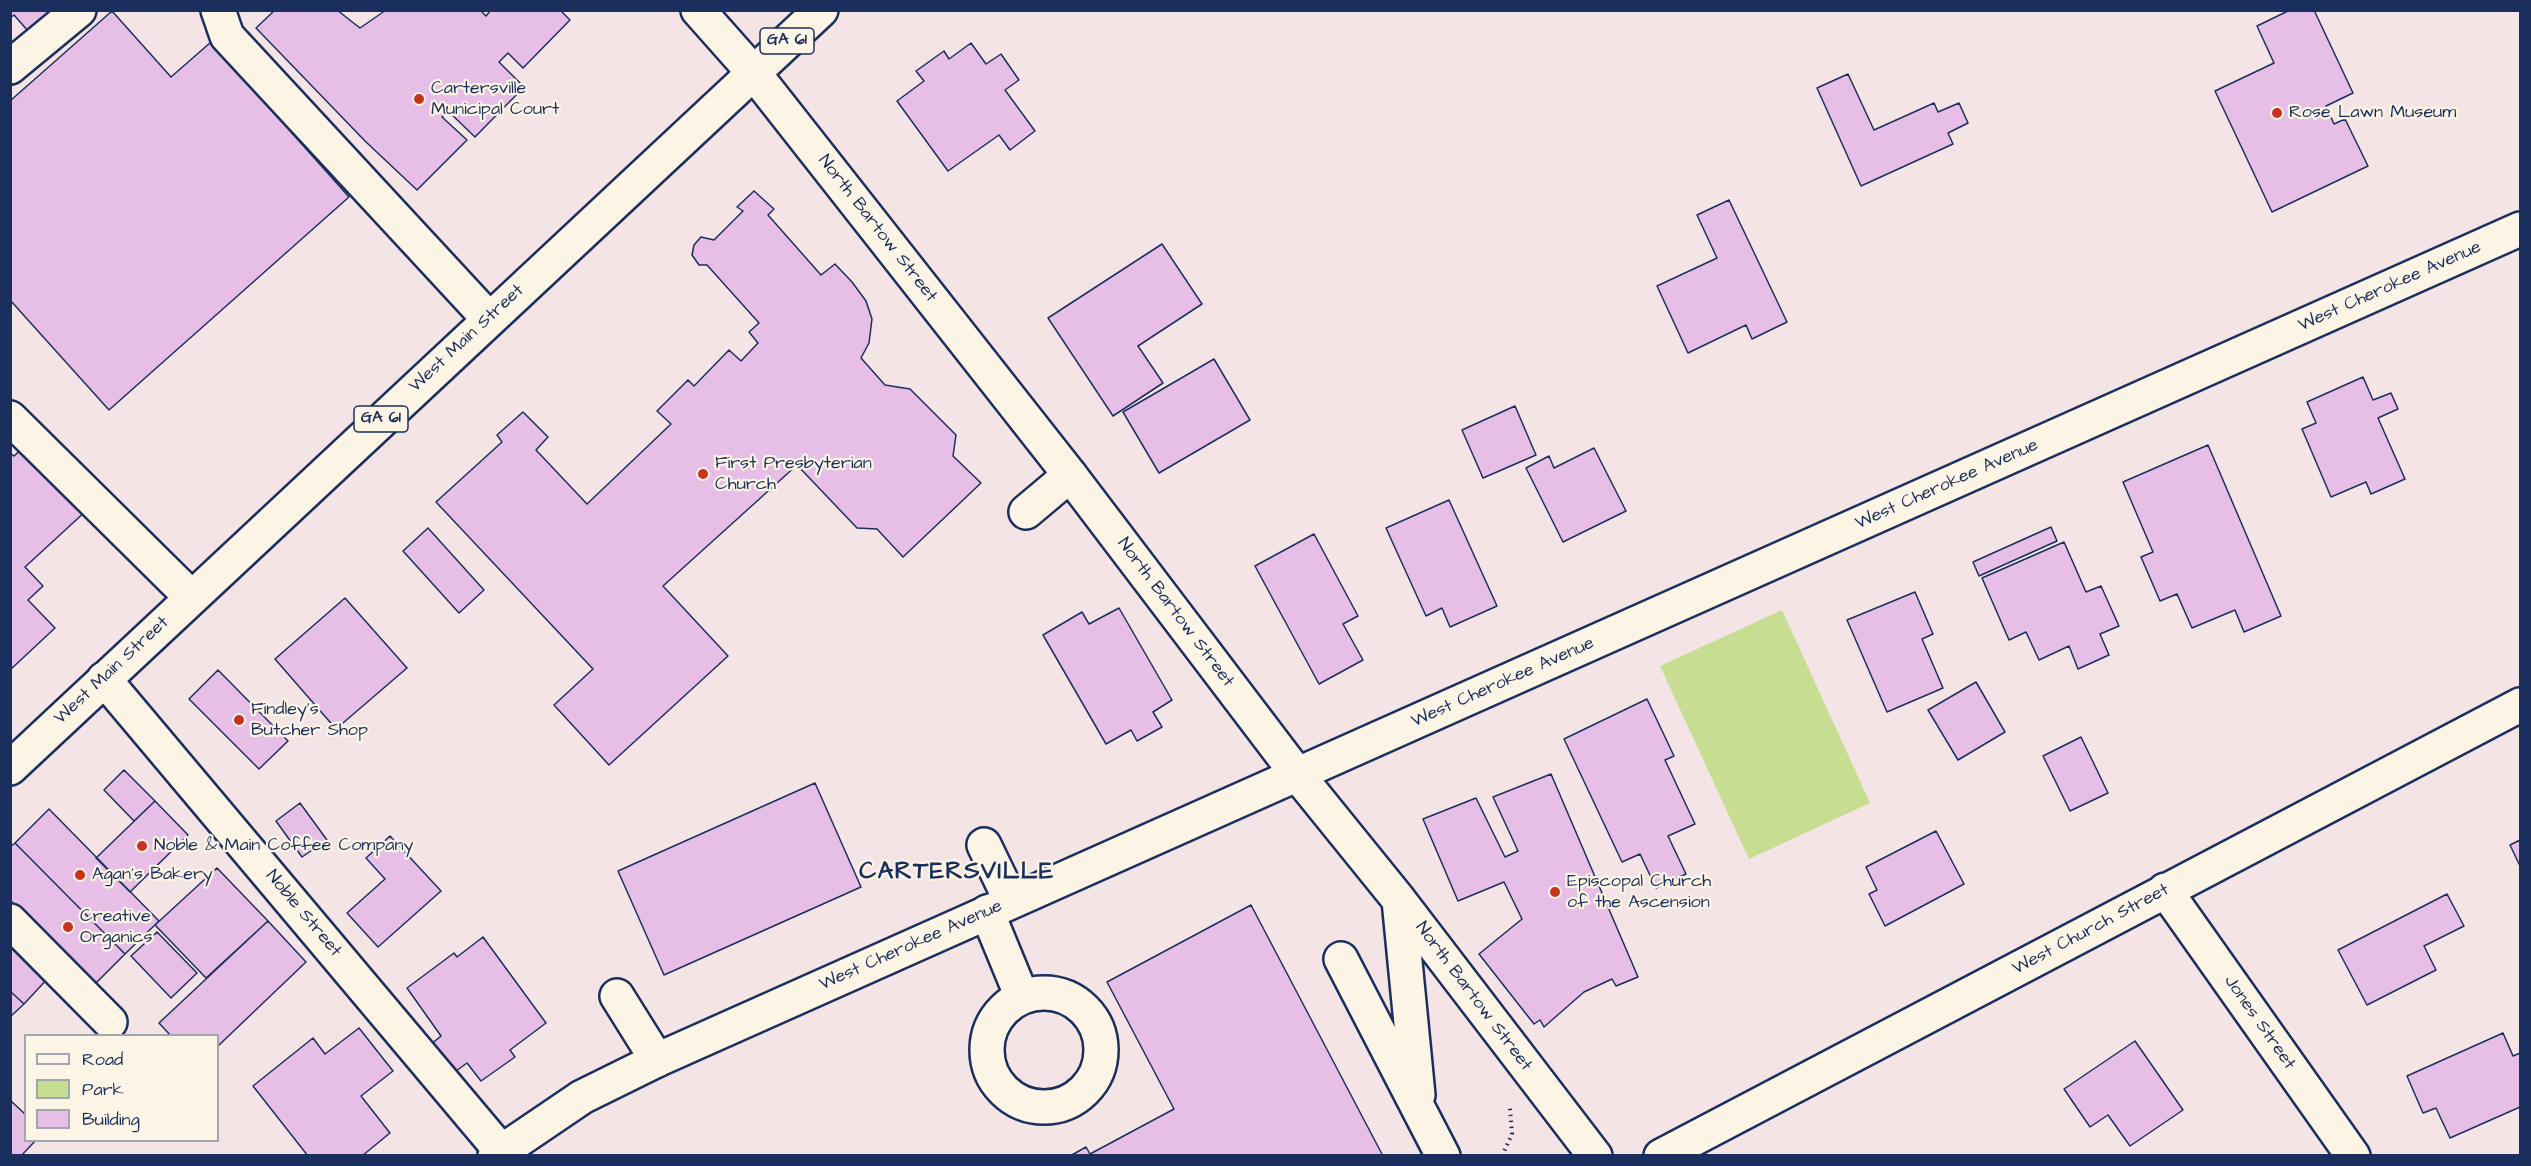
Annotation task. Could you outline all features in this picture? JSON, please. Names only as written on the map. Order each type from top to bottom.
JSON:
[{"type":"main road","points":[[10,67],[79,10]]},
{"type":"main road","points":[[218,10],[226,36],[489,319]]},
{"type":"main road","name":"North Bartow Street","points":[[698,10],[753,72],[1070,475],[1297,774],[1399,900],[1595,1155]]},
{"type":"main road","name":"West Main Street","points":[[10,768],[820,10]]},
{"type":"main road","name":"West Cherokee Avenue","points":[[498,1153],[582,1097],[657,1060],[2520,229]]},
{"type":"main road","points":[[10,418],[191,597]]},
{"type":"main road","points":[[1026,512],[1070,475]]},
{"type":"main road","name":"Noble Street","points":[[104,679],[498,1153]]},
{"type":"main road","name":"West Church Street","points":[[1661,1155],[2520,705]]},
{"type":"main road","points":[[984,845],[1022,997]]},
{"type":"main road","name":"Jones Street","points":[[2165,890],[2354,1155]]},
{"type":"main road","points":[[1399,900],[1420,1112]]},
{"type":"main road","points":[[10,921],[110,1022]]},
{"type":"main road","points":[[1341,959],[1443,1155]]},
{"type":"main road","points":[[617,996],[657,1060]]},
{"type":"green space","points":[[1782,610],[1870,803],[1749,859],[1660,666]]},
{"type":"building","points":[[10,10],[52,10],[28,31],[14,15],[10,18]]},
{"type":"building","name":"Cartersville Municipal Court","points":[[275,10],[337,10],[360,28],[386,10],[480,10],[486,16],[491,10],[560,10],[570,20],[523,68],[508,53],[499,62],[524,87],[475,137],[448,111],[442,117],[467,140],[417,190],[365,141],[256,28]]},
{"type":"building","name":"Rose Lawn Museum","points":[[2290,10],[2314,10],[2353,93],[2326,106],[2334,124],[2345,119],[2368,166],[2272,212],[2215,91],[2274,63],[2257,26]]},
{"type":"building","points":[[112,11],[171,77],[211,42],[349,197],[109,410],[10,300],[10,101]]},
{"type":"building","points":[[971,43],[986,64],[1001,54],[1019,80],[1005,90],[1035,131],[1010,150],[999,135],[948,171],[897,101],[924,81],[916,71],[944,51],[949,59]]},
{"type":"building","points":[[1848,74],[1874,130],[1934,103],[1938,112],[1959,103],[1968,123],[1948,133],[1953,144],[1861,186],[1817,88]]},
{"type":"building","name":"First Presbyterian Church","points":[[754,191],[774,209],[768,215],[821,275],[835,264],[852,282],[866,301],[872,319],[869,343],[861,358],[885,385],[910,389],[956,435],[953,456],[981,483],[903,557],[877,529],[857,528],[797,465],[663,586],[728,656],[609,765],[554,705],[593,669],[436,502],[502,442],[497,435],[523,412],[548,437],[536,450],[587,504],[671,424],[657,411],[688,380],[694,386],[729,350],[741,361],[758,343],[749,332],[759,323],[707,265],[699,265],[692,255],[694,245],[701,237],[714,240],[743,211],[737,207]]},
{"type":"building","points":[[1729,200],[1787,322],[1752,339],[1746,325],[1688,353],[1657,286],[1717,258],[1697,215]]},
{"type":"building","points":[[1162,244],[1202,304],[1138,346],[1163,383],[1113,416],[1048,318]]},
{"type":"building","points":[[1214,359],[1250,420],[1159,473],[1123,412]]},
{"type":"building","points":[[2363,377],[2373,400],[2391,393],[2398,409],[2378,418],[2405,479],[2371,494],[2366,482],[2331,497],[2302,429],[2316,423],[2307,402]]},
{"type":"building","points":[[1515,406],[1536,455],[1483,478],[1462,430]]},
{"type":"building","points":[[26,445],[87,510],[25,567],[43,586],[28,600],[55,628],[10,670],[10,453],[14,456]]},
{"type":"building","points":[[2208,445],[2281,616],[2244,632],[2235,610],[2192,628],[2177,594],[2160,601],[2141,557],[2153,552],[2123,482]]},
{"type":"building","points":[[1594,448],[1626,511],[1563,542],[1526,468],[1549,456],[1554,468]]},
{"type":"building","points":[[1449,500],[1497,606],[1450,627],[1442,608],[1426,616],[1386,528]]},
{"type":"building","points":[[2051,527],[2057,541],[1979,576],[1973,562]]},
{"type":"building","points":[[428,528],[484,590],[459,613],[403,551]]},
{"type":"building","points":[[1314,534],[1358,616],[1343,624],[1363,660],[1319,684],[1255,566]]},
{"type":"building","points":[[2064,542],[2086,592],[2101,586],[2119,626],[2100,634],[2109,655],[2078,669],[2069,646],[2039,660],[2026,632],[2009,640],[1982,578]]},
{"type":"building","points":[[1915,592],[1933,634],[1922,639],[1943,688],[1887,712],[1847,620]]},
{"type":"building","points":[[345,598],[407,668],[336,729],[275,659]]},
{"type":"building","points":[[1119,608],[1172,700],[1153,712],[1162,727],[1137,741],[1131,730],[1106,744],[1043,635],[1082,612],[1089,624]]},
{"type":"building","name":"Findley's Butcher Shop","points":[[218,670],[288,741],[259,769],[189,699]]},
{"type":"building","points":[[1976,682],[2005,732],[1958,760],[1928,710]]},
{"type":"building","name":"Episcopal Church of the Ascension","points":[[1647,699],[1674,756],[1665,760],[1695,824],[1668,836],[1686,874],[1656,888],[1640,854],[1622,862],[1564,739]]},
{"type":"building","points":[[2081,737],[2108,793],[2070,811],[2043,756]]},
{"type":"building","points":[[124,770],[155,801],[134,821],[104,790]]},
{"type":"building","name":"Episcopal Church of the Ascension","points":[[1551,774],[1638,977],[1616,986],[1612,979],[1584,992],[1544,1027],[1540,1020],[1534,1024],[1479,954],[1522,919],[1504,882],[1458,901],[1423,819],[1476,798],[1505,857],[1518,851],[1493,797]]},
{"type":"building","points":[[815,783],[861,887],[664,975],[618,871]]},
{"type":"building","name":"Noble & Main Coffee Company","points":[[155,801],[188,835],[130,892],[96,858]]},
{"type":"building","points":[[300,803],[327,840],[302,857],[276,821]]},
{"type":"building","name":"Agan's Bakery","points":[[49,809],[159,921],[125,954],[15,843]]},
{"type":"building","points":[[1936,831],[1964,884],[1885,926],[1869,894],[1877,890],[1866,867]]},
{"type":"building","points":[[390,836],[441,891],[378,947],[347,913],[385,879],[366,858]]},
{"type":"building","points":[[2520,840],[2520,866],[2510,845]]},
{"type":"building","name":"Creative Organics","points":[[15,843],[125,954],[94,985],[10,900],[10,847]]},
{"type":"building","points":[[217,868],[268,921],[206,978],[155,925]]},
{"type":"building","points":[[2447,894],[2464,926],[2424,946],[2436,970],[2367,1005],[2338,950]]},
{"type":"building","points":[[1251,905],[1383,1156],[1070,1156],[1086,1147],[1090,1154],[1174,1109],[1107,982]]},
{"type":"building","points":[[268,921],[306,962],[219,1045],[219,1034],[169,1034],[159,1023]]},
{"type":"building","points":[[157,932],[197,973],[171,998],[131,956]]},
{"type":"building","points":[[10,935],[50,976],[24,1004],[10,991]]},
{"type":"building","points":[[483,937],[546,1023],[510,1050],[515,1057],[481,1081],[467,1063],[452,1074],[430,1045],[441,1036],[407,988],[454,953],[457,957]]},
{"type":"building","points":[[10,991],[24,1004],[10,1017]]},
{"type":"building","points":[[359,1028],[393,1071],[361,1096],[390,1133],[362,1156],[308,1156],[253,1086],[313,1038],[325,1054]]},
{"type":"building","points":[[2503,1033],[2513,1056],[2520,1053],[2520,1107],[2450,1138],[2436,1108],[2423,1113],[2407,1076]]},
{"type":"building","points":[[2135,1041],[2183,1110],[2130,1146],[2108,1115],[2090,1127],[2064,1089]]},
{"type":"building","points":[[10,1100],[24,1113],[24,1142],[34,1142],[21,1156],[10,1156]]},
{"type":"place","name":"Cartersville Municipal Court","points":[[419,99]]},
{"type":"place","name":"Rose Lawn Museum","points":[[2277,113]]},
{"type":"place","name":"First Presbyterian Church","points":[[703,474]]},
{"type":"place","name":"Findley's Butcher Shop","points":[[239,720]]},
{"type":"place","name":"Noble & Main Coffee Company","points":[[142,846]]},
{"type":"place","name":"Agan's Bakery","points":[[80,875]]},
{"type":"place","name":"Episcopal Church of the Ascension","points":[[1555,892]]},
{"type":"place","name":"Creative Organics","points":[[68,927]]},
{"type":"district","name":"CARTERSVILLE","points":[[957,873]]}]
